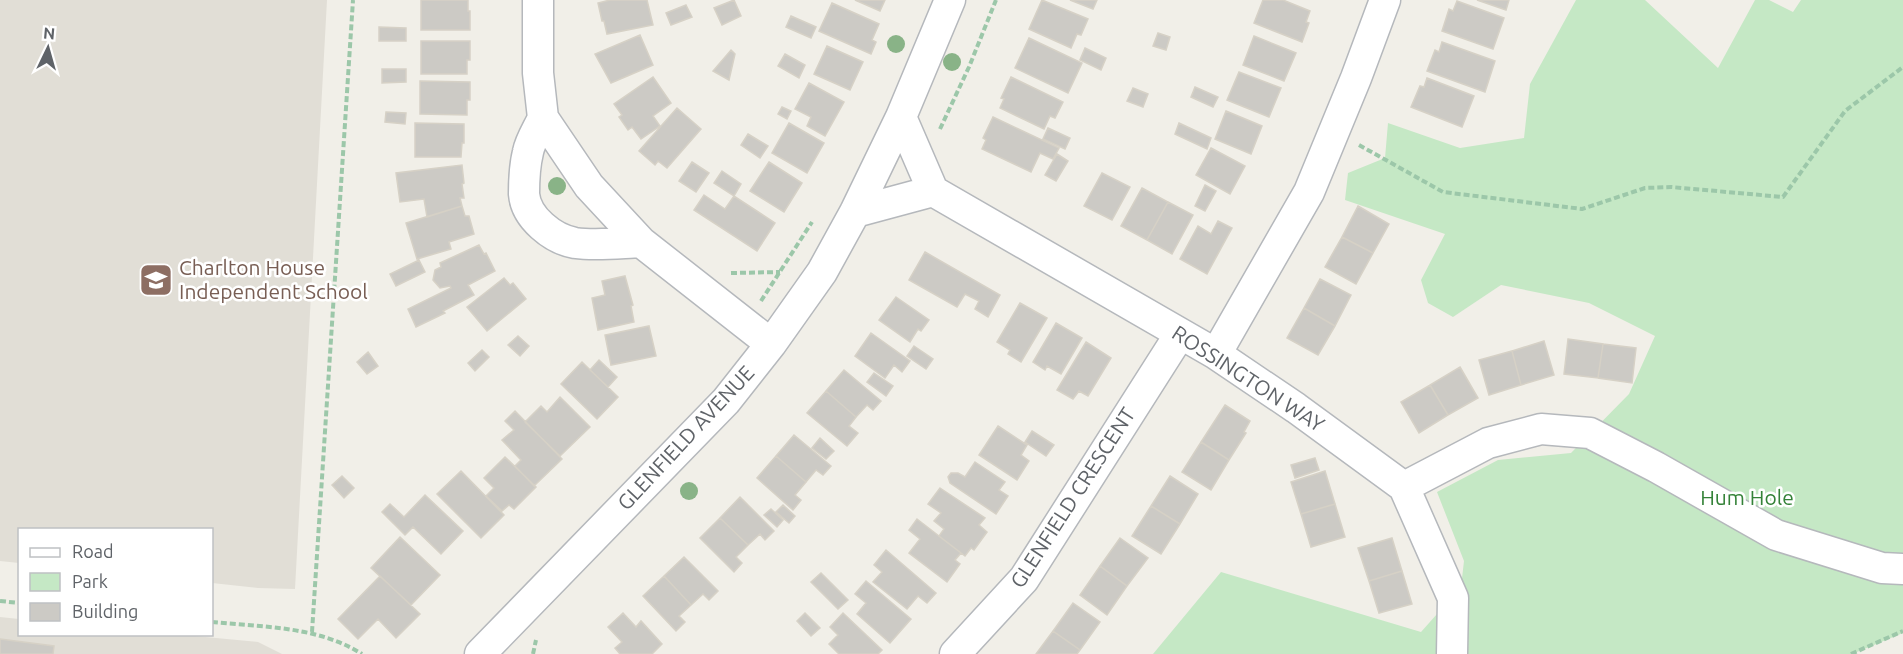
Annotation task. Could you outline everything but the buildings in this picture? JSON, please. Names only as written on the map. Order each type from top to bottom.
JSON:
[{"type":"street","points":[[538,0],[538,73],[543,118],[589,186],[641,242],[771,344]]},
{"type":"street","name":"GLENFIELD AVENUE","points":[[485,652],[726,401],[771,344],[822,272],[855,212],[907,130],[950,0]]},
{"type":"street","points":[[1216,354],[1309,192],[1385,0]]},
{"type":"street","points":[[543,118],[528,151],[524,196],[541,225],[555,237],[574,243],[641,242]]},
{"type":"street","points":[[855,212],[933,191],[907,130]]},
{"type":"street","name":"ROSSINGTON WAY","points":[[933,191],[1216,354],[1296,408],[1404,487],[1453,598],[1452,654]]},
{"type":"street","name":"GLENFIELD CRESCENT","points":[[955,654],[1024,579],[1180,334]]},
{"type":"street","points":[[1404,487],[1488,443],[1541,429],[1590,433],[1656,467],[1776,536],[1882,568],[1903,569]]},
{"type":"path","points":[[312,632],[353,0]]},
{"type":"path","points":[[907,130],[938,133],[969,67],[996,0]]},
{"type":"path","points":[[1334,131],[1443,192],[1582,209],[1645,188],[1671,187],[1783,197],[1845,111],[1903,67]]},
{"type":"path","points":[[0,601],[18,603]]},
{"type":"path","points":[[213,622],[312,632],[362,654]]},
{"type":"path","points":[[1851,654],[1903,631]]},
{"type":"shaded area","name":"Charlton House Independent School","points":[[0,0],[327,0],[295,589],[213,583],[213,528],[18,528],[18,563],[0,561]]},
{"type":"shaded area","points":[[0,617],[18,619],[18,636],[195,636],[258,642],[282,654],[0,654]]},
{"type":"green space","name":"Hum Hole","points":[[1576,0],[1645,0],[1718,68],[1755,0],[1769,0],[1793,12],[1801,0],[1903,0],[1903,633],[1852,654],[1153,654],[1221,572],[1421,632],[1461,587],[1464,561],[1437,492],[1498,460],[1571,453],[1629,394],[1655,336],[1589,303],[1501,285],[1453,317],[1428,303],[1421,280],[1445,234],[1345,200],[1348,173],[1385,158],[1388,123],[1460,148],[1524,138],[1530,84]]},
{"type":"place","name":"Charlton House Independent School","points":[[156,280]]}]
